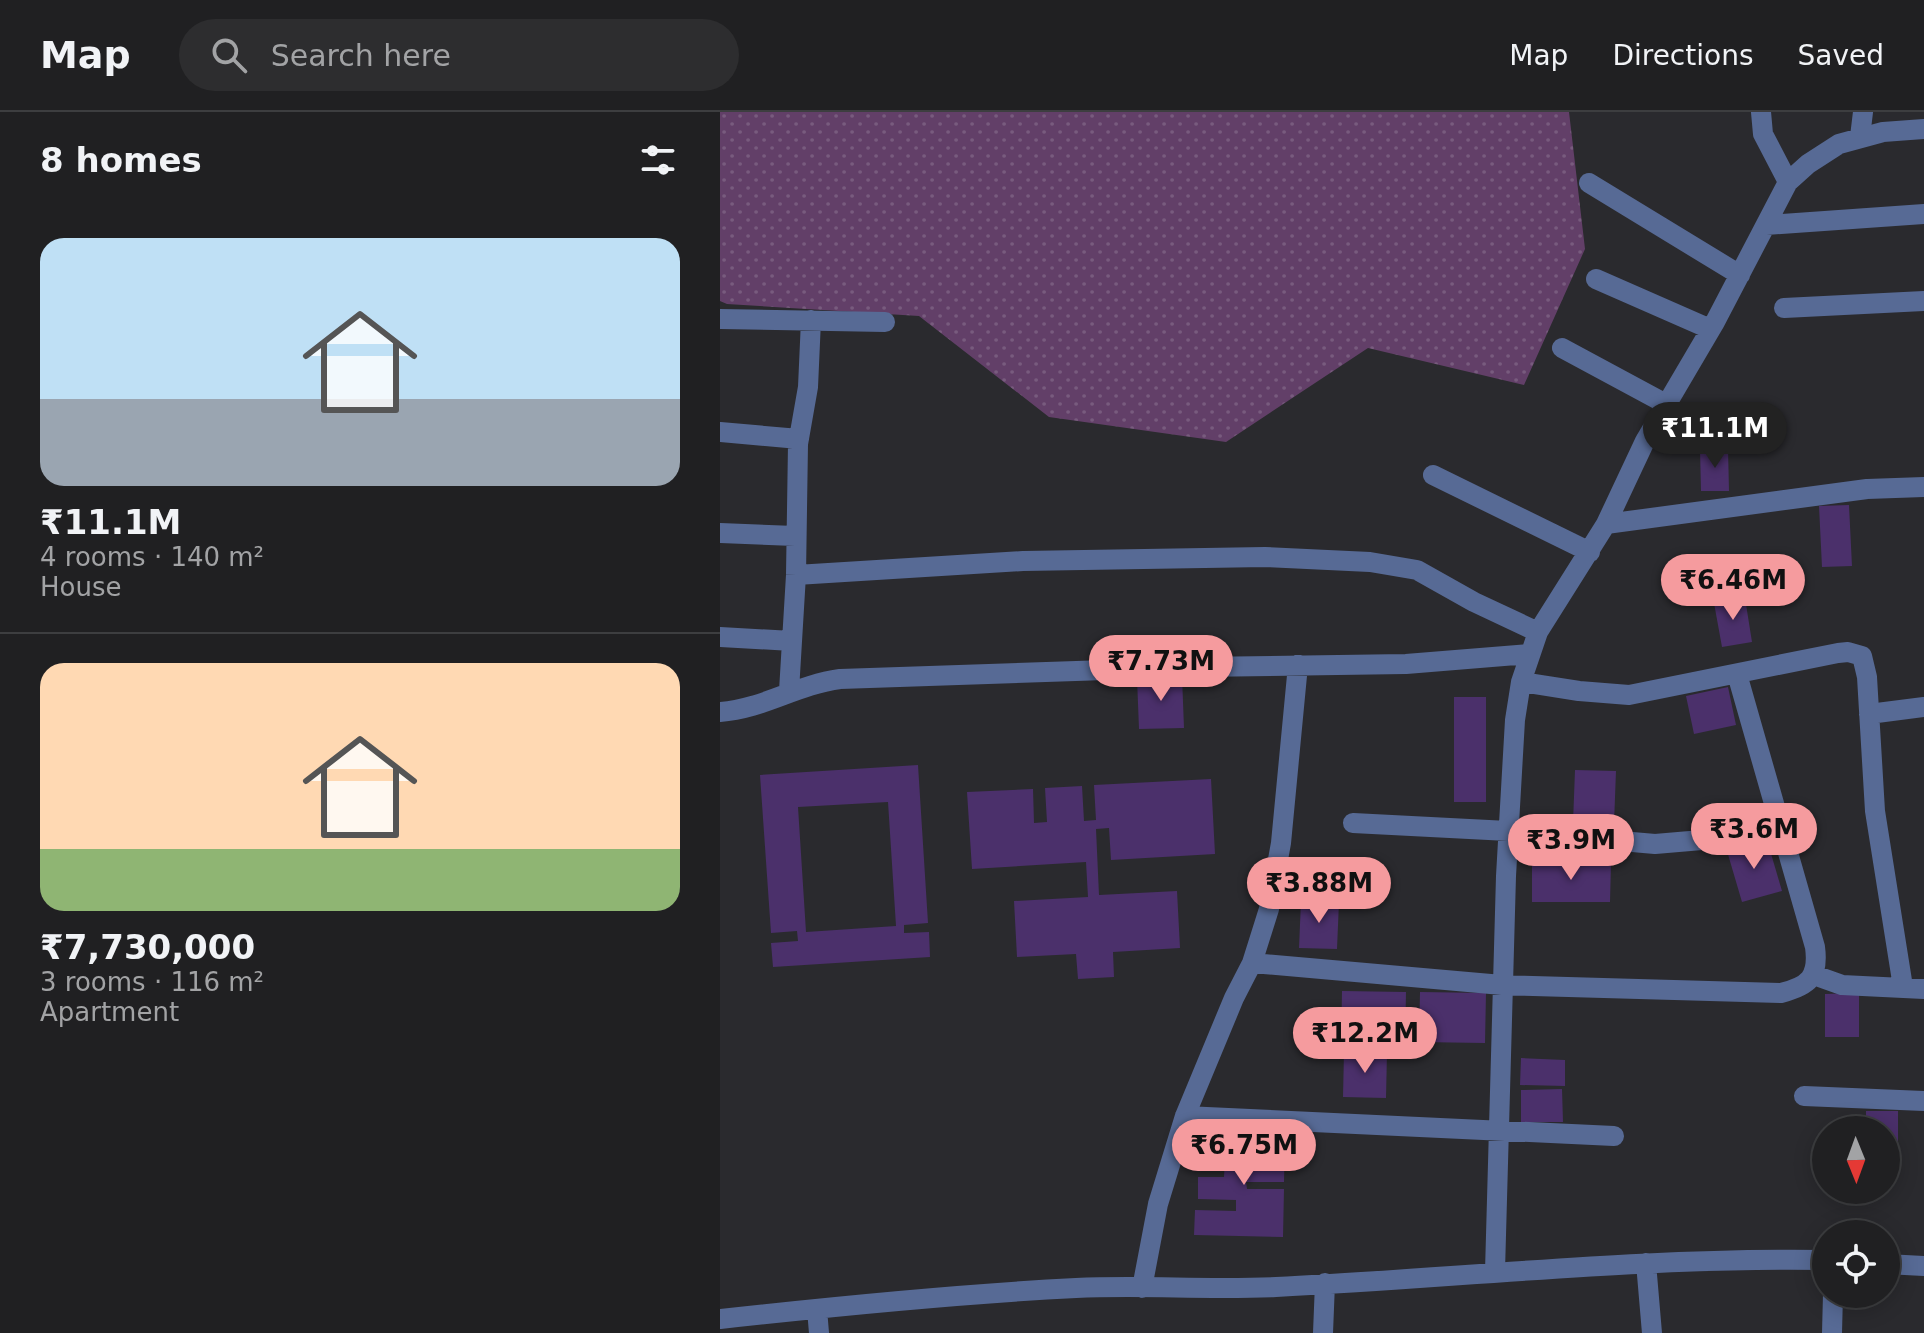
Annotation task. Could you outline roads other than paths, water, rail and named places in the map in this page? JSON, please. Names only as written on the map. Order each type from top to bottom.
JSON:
[{"type":"street","points":[[1761,112],[1763,134],[1788,182]]},
{"type":"street","points":[[1860,137],[1863,112]]},
{"type":"street","points":[[1495,1271],[1502,985],[1515,720],[1521,682],[1538,632],[1606,524],[1666,404],[1740,275],[1788,182],[1808,164],[1839,144],[1883,132],[1924,129]]},
{"type":"street","points":[[1589,183],[1740,275]]},
{"type":"street","points":[[1766,225],[1924,214]]},
{"type":"street","points":[[1596,279],[1710,329]]},
{"type":"street","points":[[1784,308],[1924,301]]},
{"type":"street","points":[[720,319],[885,322]]},
{"type":"street","points":[[789,691],[799,439],[808,387],[811,320]]},
{"type":"street","points":[[1562,348],[1666,404]]},
{"type":"street","points":[[720,432],[799,439]]},
{"type":"street","points":[[1433,475],[1590,552]]},
{"type":"street","points":[[1606,524],[1867,489],[1924,487]]},
{"type":"street","points":[[720,533],[795,536]]},
{"type":"street","points":[[796,575],[1023,561],[1265,557],[1370,562],[1417,570],[1474,602],[1538,632]]},
{"type":"street","points":[[720,637],[792,641]]},
{"type":"street","points":[[1521,682],[1629,695],[1838,653],[1857,653],[1865,662],[1875,811],[1903,987]]},
{"type":"street","points":[[720,712],[754,706],[818,682],[872,677],[1406,664],[1530,654]]},
{"type":"street","points":[[1142,1288],[1158,1204],[1185,1116],[1230,1007],[1252,963],[1269,909],[1281,843],[1298,665]]},
{"type":"street","points":[[1252,963],[1502,985],[1781,993],[1802,987],[1814,975],[1815,947],[1737,674]]},
{"type":"street","points":[[1869,714],[1924,707]]},
{"type":"street","points":[[1353,823],[1508,831],[1655,844],[1702,840],[1779,822]]},
{"type":"street","points":[[1814,975],[1842,985],[1924,989]]},
{"type":"street","points":[[1804,1096],[1924,1101]]},
{"type":"street","points":[[1185,1116],[1614,1136]]},
{"type":"street","points":[[720,1319],[1019,1291],[1220,1289],[1646,1263],[1812,1260]]},
{"type":"street","points":[[1646,1263],[1652,1333]]},
{"type":"street","points":[[1900,1265],[1924,1266]]},
{"type":"street","points":[[1323,1333],[1325,1283]]},
{"type":"street","points":[[1832,1333],[1833,1308]]},
{"type":"street","points":[[817,1309],[819,1333]]}]
